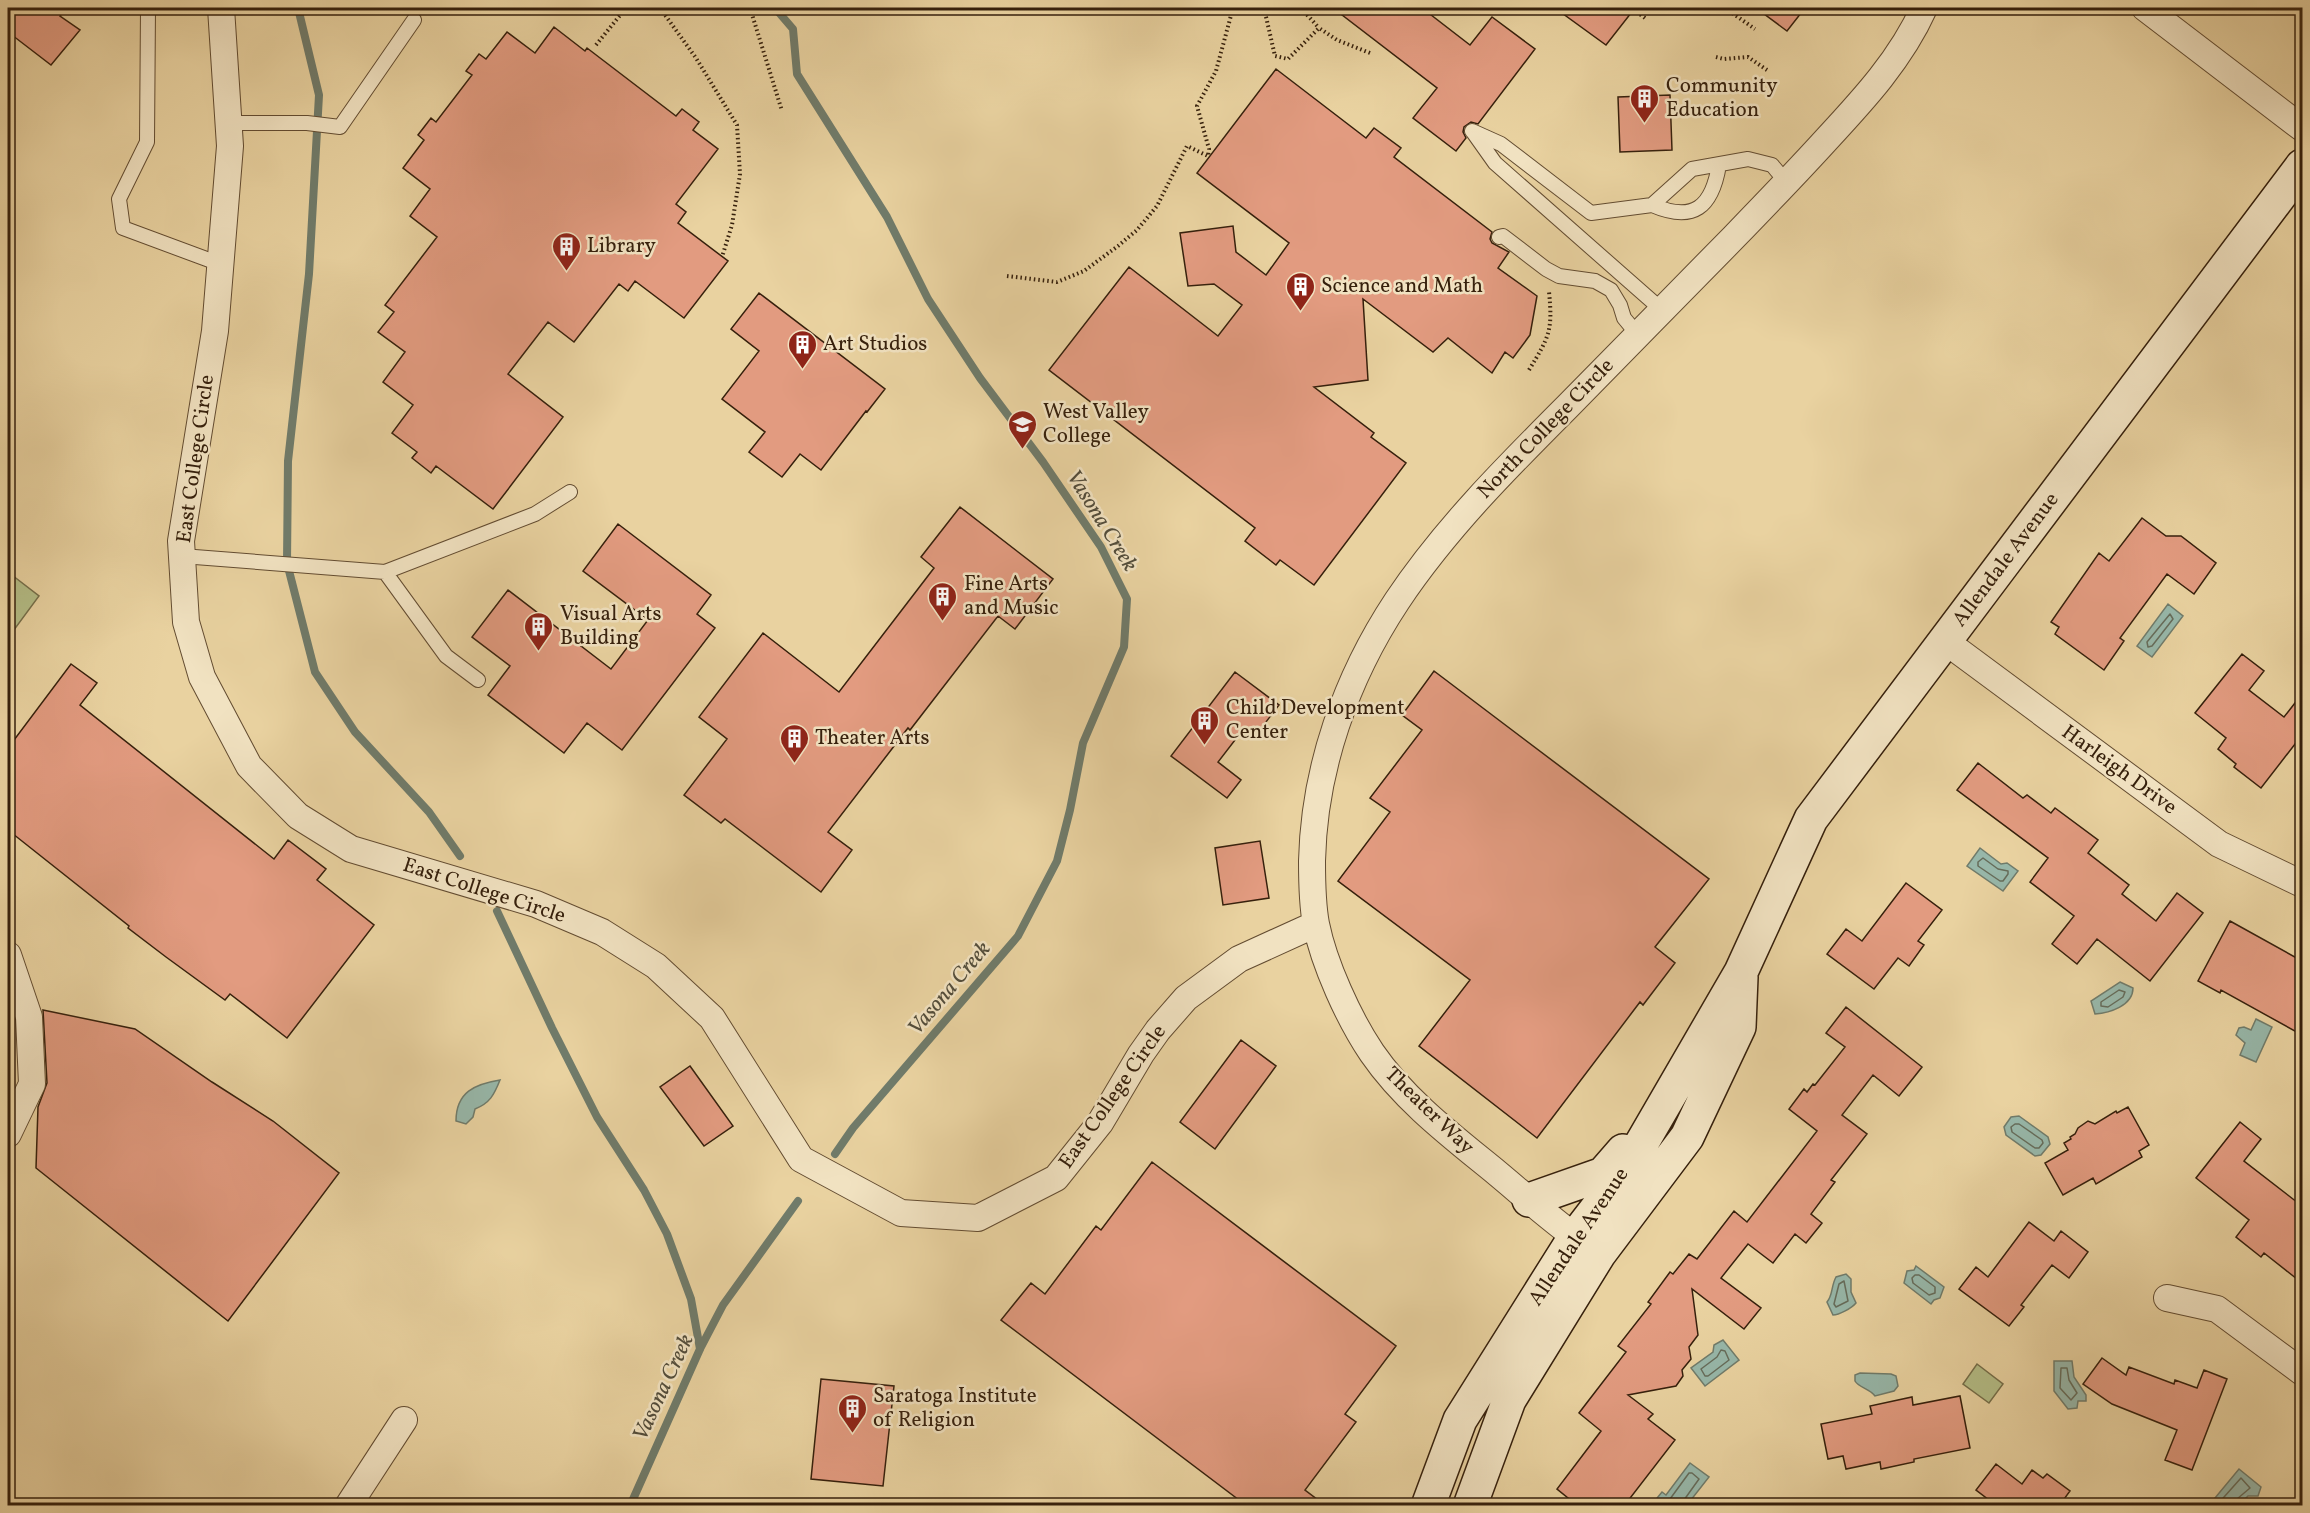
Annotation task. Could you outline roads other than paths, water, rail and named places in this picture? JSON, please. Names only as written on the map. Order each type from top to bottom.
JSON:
[{"type":"street","name":"East College Circle","points":[[221,8],[230,146],[215,331],[181,542],[186,622],[202,677],[249,766],[298,816],[351,849],[536,904],[602,932],[656,966],[712,1018],[801,1160],[900,1213],[978,1218],[1056,1178],[1100,1123],[1158,1030],[1186,998],[1239,958],[1316,924]]},
{"type":"street","name":"North College Circle","points":[[1316,924],[1312,885],[1313,832],[1317,795],[1336,727],[1365,657],[1395,603],[1444,537],[1512,463],[1787,183],[1878,82],[1915,29],[1924,8]]},
{"type":"street","points":[[2145,8],[2302,128]]},
{"type":"street","name":"Allendale Avenue","points":[[1470,1506],[1509,1400],[1625,1172],[1741,972],[1811,819],[2302,166]]},
{"type":"street","name":"Harleigh Drive","points":[[1945,641],[2219,844],[2302,884]]},
{"type":"street","name":"Theater Way","points":[[1316,924],[1350,1014],[1371,1052],[1388,1074],[1435,1121],[1587,1246]]},
{"type":"street","points":[[8,955],[29,1017],[32,1084],[8,1134]]},
{"type":"street","name":"Allendale Avenue","points":[[1428,1506],[1460,1420],[1587,1246],[1687,1137],[1739,1027],[1741,972]]},
{"type":"street","points":[[1529,1200],[1603,1174],[1662,1106]]},
{"type":"street","points":[[2167,1298],[2217,1309],[2302,1372]]},
{"type":"street","points":[[348,1506],[404,1420]]},
{"type":"lane","points":[[148,8],[147,142],[119,199],[123,228],[220,264]]},
{"type":"lane","points":[[229,123],[308,123],[340,127],[414,21]]},
{"type":"lane","points":[[1662,310],[1495,163],[1472,131],[1501,144],[1591,213],[1652,205],[1667,212],[1687,214],[1706,203],[1716,183],[1719,165]]},
{"type":"lane","points":[[1652,205],[1692,169],[1748,159],[1772,165],[1787,183]]},
{"type":"lane","points":[[1499,237],[1503,236],[1552,273],[1595,281],[1611,290],[1620,305],[1624,318],[1638,335]]},
{"type":"lane","points":[[182,556],[385,572],[535,514],[570,492]]},
{"type":"lane","points":[[385,572],[446,656],[478,680]]},
{"type":"water","points":[[2168,604],[2183,616],[2152,657],[2137,646]]},
{"type":"water","points":[[1980,848],[2001,864],[2007,863],[2018,871],[2003,891],[1967,866]]},
{"type":"water","points":[[2120,982],[2133,988],[2129,1000],[2113,1010],[2095,1014],[2091,1001]]},
{"type":"water","points":[[2256,1019],[2272,1027],[2256,1062],[2240,1055],[2245,1043],[2236,1035],[2239,1028],[2244,1027],[2251,1030]]},
{"type":"water","points":[[500,1080],[491,1098],[475,1109],[473,1117],[466,1124],[456,1121],[459,1103],[463,1096],[475,1087]]},
{"type":"water","points":[[2019,1116],[2048,1137],[2050,1144],[2041,1155],[2035,1156],[2006,1135],[2004,1127],[2011,1117]]},
{"type":"water","points":[[1916,1266],[1944,1287],[1940,1298],[1931,1304],[1904,1283],[1907,1271],[1914,1270]]},
{"type":"water","points":[[1846,1274],[1851,1279],[1851,1292],[1856,1303],[1845,1311],[1833,1315],[1827,1302],[1836,1277]]},
{"type":"water","points":[[1723,1340],[1739,1360],[1705,1386],[1691,1368],[1713,1352],[1714,1345]]},
{"type":"water","points":[[2054,1361],[2072,1361],[2074,1377],[2086,1395],[2086,1401],[2078,1401],[2077,1408],[2068,1409],[2054,1391]]},
{"type":"water","points":[[1860,1373],[1891,1374],[1896,1376],[1898,1386],[1894,1391],[1875,1396],[1855,1381],[1855,1375]]},
{"type":"water","points":[[1690,1463],[1709,1477],[1687,1505],[1667,1505],[1657,1498],[1662,1492],[1666,1495]]},
{"type":"water","points":[[2239,1469],[2261,1487],[2258,1496],[2248,1496],[2239,1505],[2210,1504]]},
{"type":"waterway","points":[[298,8],[319,95],[309,274],[288,461],[287,563],[315,672],[355,732],[429,812],[460,856]]},
{"type":"waterway","name":"Vasona Creek","points":[[775,8],[793,29],[797,74],[887,217],[928,299],[980,378],[1043,462],[1101,547],[1127,599],[1124,647],[1083,743],[1057,861],[1018,936],[853,1128],[835,1154]]},
{"type":"waterway","points":[[497,911],[597,1117],[644,1190],[667,1234],[691,1299],[700,1349]]},
{"type":"waterway","name":"Vasona Creek","points":[[630,1506],[700,1349],[723,1305],[798,1201]]},
{"type":"place","name":"Community Education","points":[[1645,124]]},
{"type":"place","name":"Library","points":[[566,272]]},
{"type":"place","name":"Science and Math","points":[[1300,312]]},
{"type":"place","name":"Art Studios","points":[[802,370]]},
{"type":"place","name":"West Valley College","points":[[1022,450]]},
{"type":"place","name":"Fine Arts and Music","points":[[943,622]]},
{"type":"place","name":"Visual Arts Building","points":[[539,652]]},
{"type":"place","name":"Child Development Center","points":[[1205,746]]},
{"type":"place","name":"Theater Arts","points":[[794,764]]},
{"type":"place","name":"Saratoga Institute of Religion","points":[[852,1434]]}]
